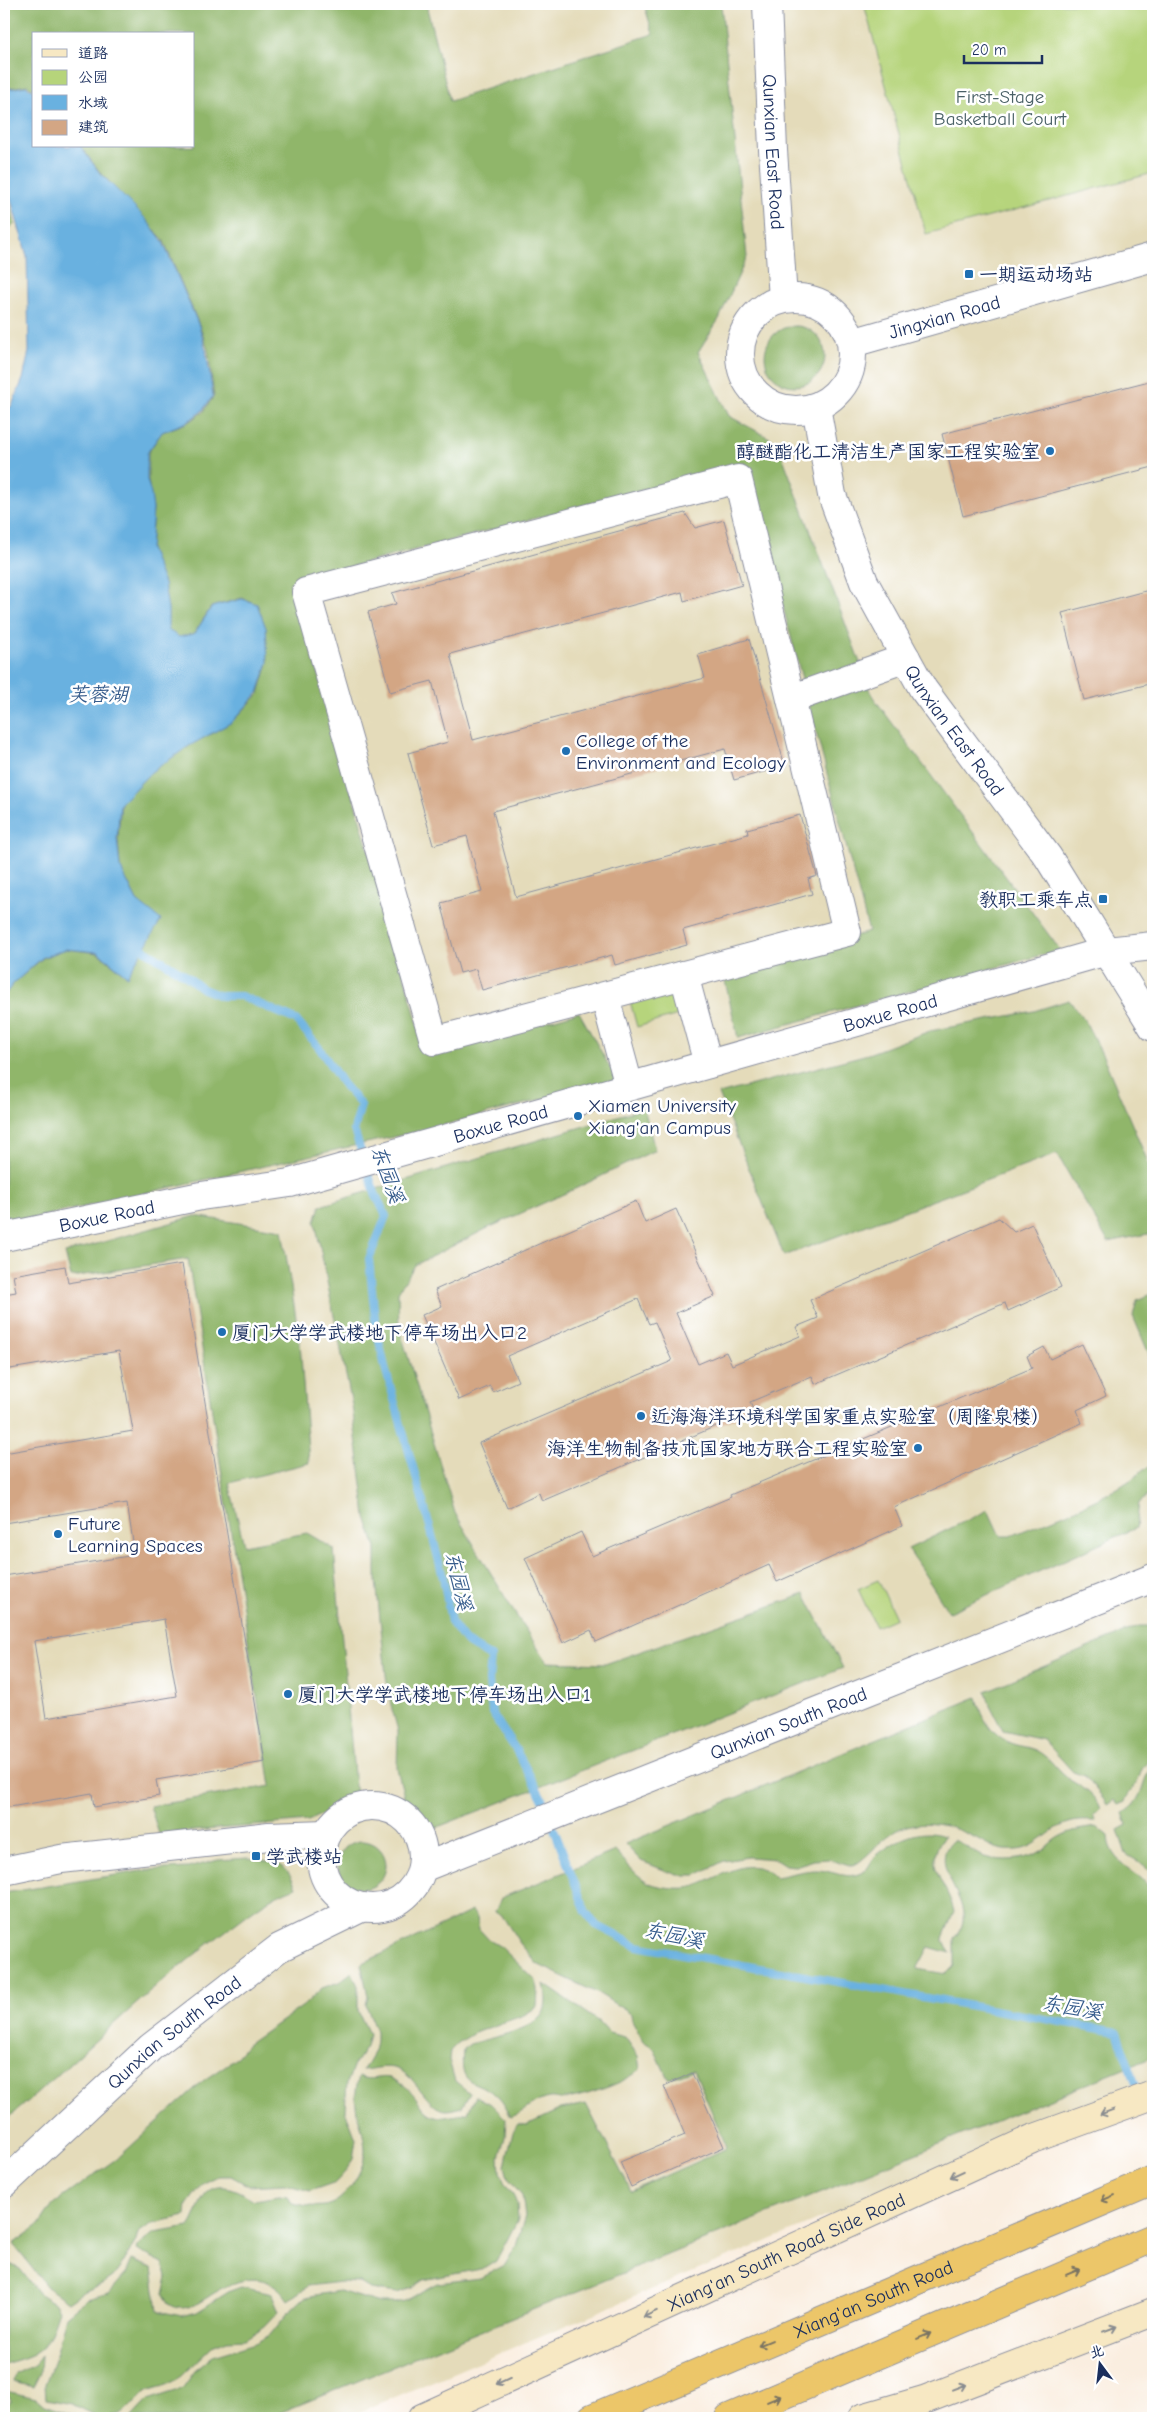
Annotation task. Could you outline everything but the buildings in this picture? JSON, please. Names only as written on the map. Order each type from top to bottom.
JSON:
[{"type":"highway","name":"Xiang'an South Road","points":[[592,2418],[1153,2180]]},
{"type":"highway","points":[[729,2418],[1153,2238]]},
{"type":"main road","name":"Xiang'an South Road Side Road","points":[[422,2418],[1032,2139],[1153,2095]]},
{"type":"main road","points":[[885,2418],[924,2400],[1153,2312]]},
{"type":"main road","points":[[862,2418],[924,2400]]},
{"type":"main road","points":[[904,2418],[924,2400]]},
{"type":"street","name":"Qunxian East Road","points":[[767,4],[773,150],[784,299]]},
{"type":"street","name":"Jingxian Road","points":[[852,343],[1153,257]]},
{"type":"street","points":[[784,299],[812,300],[830,308],[844,323],[852,343],[852,366],[845,382],[833,398],[806,410],[786,410],[767,404],[752,391],[742,371],[739,351],[744,329],[756,313],[773,302],[784,299]]},
{"type":"street","name":"Qunxian East Road","points":[[816,407],[832,495],[864,582],[923,689],[1048,857],[1153,1026]]},
{"type":"street","points":[[738,479],[847,932],[684,975],[434,1041],[306,592],[738,479]]},
{"type":"street","points":[[791,699],[906,658]]},
{"type":"street","name":"Boxue Road","points":[[4,1237],[201,1196],[290,1183],[1106,951],[1153,946]]},
{"type":"street","points":[[684,975],[708,1064]]},
{"type":"street","points":[[605,996],[629,1086]]},
{"type":"street","name":"Qunxian South Road","points":[[422,1868],[1153,1578]]},
{"type":"street","points":[[369,1805],[387,1807],[402,1815],[415,1828],[423,1846],[422,1868],[417,1882],[406,1896],[390,1905],[363,1907],[346,1901],[332,1890],[322,1872],[320,1854],[326,1834],[336,1820],[351,1810],[369,1805]]},
{"type":"street","points":[[4,1871],[62,1859],[269,1836],[326,1834]]},
{"type":"street","name":"Qunxian South Road","points":[[4,2184],[151,2047],[279,1948],[363,1907]]},
{"type":"shaded area","name":"Xiamen University Xiang'an Campus","points":[[4,4],[1153,4],[1153,2086],[1054,2121],[345,2418],[4,2418]]},
{"type":"green space","points":[[4,4],[426,4],[450,101],[653,34],[644,4],[721,4],[747,257],[719,319],[698,352],[729,416],[777,442],[873,697],[1060,950],[738,1038],[723,972],[869,932],[745,463],[289,583],[295,591],[427,1056],[579,1012],[617,1080],[424,1130],[4,1225],[4,996],[14,983],[43,958],[66,949],[98,953],[127,976],[160,920],[137,901],[120,867],[118,838],[121,803],[151,772],[189,746],[232,722],[259,694],[268,663],[266,628],[257,604],[242,598],[211,607],[194,634],[179,637],[168,630],[168,610],[164,584],[150,549],[153,509],[148,480],[148,453],[162,432],[187,423],[203,412],[214,396],[208,350],[163,239],[100,172],[82,148],[195,148],[195,32],[32,32],[32,88],[27,85],[4,89]]},
{"type":"green space","name":"First-Stage Basketball Court","points":[[864,4],[1153,4],[1153,173],[926,234]]},
{"type":"green space","points":[[4,180],[15,224],[5,231],[4,249]]},
{"type":"green space","points":[[789,326],[801,326],[812,331],[820,339],[825,350],[823,368],[812,381],[801,386],[789,386],[778,381],[770,373],[765,362],[765,350],[770,339],[778,331]]},
{"type":"green space","points":[[671,990],[678,1015],[637,1027],[630,1001]]},
{"type":"green space","points":[[1069,1000],[1085,1021],[1103,1056],[1153,1174],[1153,1233],[1108,1242],[1057,1154],[784,1256],[719,1094],[868,1054],[930,1031],[1034,1011]]},
{"type":"green space","points":[[644,1108],[655,1150],[486,1229],[415,1265],[398,1292],[399,1327],[455,1513],[514,1612],[547,1662],[605,1664],[805,1594],[843,1668],[430,1830],[406,1804],[397,1769],[398,1731],[388,1694],[376,1581],[376,1548],[366,1517],[352,1405],[315,1222],[320,1206]]},
{"type":"green space","points":[[195,1216],[282,1230],[300,1343],[309,1463],[229,1483],[244,1545],[307,1533],[334,1549],[356,1797],[308,1821],[159,1834],[150,1806],[271,1786],[188,1259],[71,1277],[65,1253]]},
{"type":"green space","points":[[1153,1293],[1153,1378],[1149,1354],[1133,1316],[1137,1300]]},
{"type":"green space","points":[[1153,1462],[1153,1492],[1139,1503],[1136,1528],[949,1612],[908,1549],[988,1510],[1000,1536],[1011,1536],[1085,1505],[1122,1485]]},
{"type":"green space","points":[[878,1580],[896,1618],[876,1627],[858,1589]]},
{"type":"green space","points":[[1139,1626],[1148,1626],[1153,1629],[1153,1758],[1143,1767],[1136,1784],[1125,1802],[1118,1805],[1114,1800],[1107,1805],[1085,1776],[1073,1772],[1044,1740],[1003,1731],[990,1706],[986,1691]]},
{"type":"green space","points":[[977,1697],[982,1714],[995,1733],[1008,1742],[1039,1752],[1066,1777],[1092,1795],[1100,1809],[1093,1815],[1096,1821],[1069,1823],[1055,1829],[1031,1846],[1016,1850],[1002,1850],[943,1825],[915,1824],[906,1826],[891,1834],[865,1858],[853,1866],[830,1859],[814,1860],[795,1866],[785,1865],[776,1859],[748,1857],[724,1861],[696,1875],[677,1875],[641,1861],[625,1844]]},
{"type":"green space","points":[[1153,1767],[1153,1876],[1144,1866],[1126,1854],[1118,1830],[1127,1825],[1123,1813],[1136,1802],[1146,1777]]},
{"type":"green space","points":[[1097,1827],[1108,1836],[1109,1844],[1115,1856],[1153,1891],[1153,2057],[267,2418],[131,2418],[148,2400],[182,2389],[197,2368],[213,2356],[255,2343],[270,2335],[287,2314],[305,2297],[339,2291],[380,2303],[394,2303],[405,2301],[438,2283],[480,2278],[505,2265],[516,2246],[525,2216],[522,2195],[508,2178],[505,2166],[513,2131],[519,2124],[527,2125],[561,2109],[586,2104],[631,2191],[727,2148],[694,2070],[668,2079],[654,2048],[643,2041],[632,2020],[631,2014],[601,1995],[537,1964],[519,1942],[503,1917],[495,1912],[501,1898],[615,1851],[636,1874],[646,1881],[660,1886],[686,1888],[697,1886],[741,1867],[753,1866],[764,1869],[775,1877],[817,1870],[851,1876],[864,1871],[877,1855],[900,1840],[917,1834],[935,1834],[944,1836],[935,1858],[935,1867],[951,1901],[954,1912],[943,1938],[950,1953],[929,1947],[917,1969],[946,1974],[954,1966],[954,1938],[962,1926],[963,1913],[960,1900],[948,1875],[945,1863],[945,1851],[953,1840],[983,1857],[1002,1860],[1017,1859],[1038,1853],[1057,1838],[1068,1833]]},
{"type":"green space","points":[[362,1841],[371,1843],[379,1848],[384,1856],[386,1865],[384,1874],[379,1882],[371,1887],[362,1889],[353,1887],[345,1882],[340,1874],[338,1865],[340,1856],[345,1848],[353,1843]]},
{"type":"green space","points":[[248,1858],[265,1860],[283,1867],[292,1878],[296,1887],[258,1907],[194,1955],[4,2122],[4,1893],[147,1870],[188,1868],[218,1860]]},
{"type":"green space","points":[[472,1911],[477,1918],[479,1929],[489,1940],[501,1947],[536,1981],[538,1989],[537,2007],[524,2015],[474,2033],[458,2043],[450,2051],[449,2060],[455,2081],[470,2093],[462,2107],[446,2110],[434,2105],[411,2078],[397,2069],[384,2067],[363,2070],[374,2051],[376,2031],[366,2005],[368,1996],[361,1964]]},
{"type":"green space","points":[[352,1972],[358,1986],[358,2011],[369,2034],[366,2047],[354,2065],[347,2083],[345,2110],[356,2139],[353,2159],[336,2182],[310,2191],[284,2184],[249,2186],[231,2176],[218,2176],[202,2184],[187,2205],[186,2216],[153,2223],[138,2233],[136,2241],[119,2269],[113,2277],[104,2283],[81,2293],[68,2302],[47,2287],[13,2244],[39,2225],[53,2204],[119,2157],[204,2080],[235,2059],[247,2045],[303,2006],[322,1988],[339,1982]]},
{"type":"green space","points":[[544,1984],[599,2022],[609,2033],[625,2037],[638,2056],[640,2069],[626,2079],[605,2088],[573,2098],[544,2099],[511,2117],[498,2097],[466,2077],[462,2062],[463,2049],[470,2044],[519,2030],[536,2021],[542,2015],[546,2004]]},
{"type":"green space","points":[[359,2076],[367,2079],[385,2077],[393,2079],[413,2093],[430,2114],[438,2117],[468,2112],[476,2096],[491,2104],[506,2119],[505,2137],[499,2158],[500,2172],[506,2186],[513,2194],[517,2205],[518,2219],[496,2261],[485,2268],[423,2280],[412,2288],[397,2293],[370,2289],[360,2283],[341,2282],[308,2286],[288,2300],[280,2290],[270,2283],[250,2279],[229,2285],[198,2303],[184,2308],[174,2307],[169,2304],[163,2294],[167,2277],[163,2263],[137,2250],[138,2246],[154,2233],[189,2227],[201,2202],[212,2189],[226,2187],[254,2200],[279,2196],[288,2197],[292,2203],[317,2206],[337,2201],[349,2189],[362,2166],[365,2151],[356,2107],[356,2088]]},
{"type":"green space","points":[[132,2260],[152,2268],[158,2311],[182,2316],[197,2312],[230,2291],[241,2287],[272,2294],[279,2311],[265,2326],[245,2339],[227,2340],[212,2346],[181,2376],[167,2385],[147,2391],[121,2414],[101,2418],[72,2404],[46,2399],[45,2384],[57,2352],[66,2316],[87,2299],[109,2293],[126,2274]]},
{"type":"green space","points":[[4,2261],[20,2269],[38,2293],[56,2304],[59,2310],[47,2342],[42,2348],[28,2356],[4,2364]]},
{"type":"green space","points":[[41,2356],[40,2373],[33,2387],[13,2382],[15,2374],[34,2365]]},
{"type":"green space","points":[[6,2391],[36,2398],[44,2405],[82,2418],[4,2418],[5,2408],[11,2401]]},
{"type":"water","name":"芙蓉湖","points":[[26,86],[32,90],[32,148],[81,148],[99,172],[145,218],[162,240],[199,326],[206,350],[213,396],[202,411],[187,422],[162,432],[147,453],[147,480],[153,509],[150,549],[164,584],[168,609],[168,630],[179,637],[194,634],[212,607],[242,599],[257,604],[266,628],[268,662],[258,693],[232,722],[189,746],[151,772],[120,804],[117,838],[120,867],[137,901],[161,920],[127,976],[98,952],[66,949],[43,957],[14,983],[4,995],[4,414],[12,405],[23,379],[29,351],[27,256],[4,175],[4,90]]},
{"type":"waterway","name":"东园溪","points":[[135,944],[182,973],[203,989],[221,996],[241,996],[296,1020],[320,1049],[342,1083],[361,1105],[354,1130],[375,1193],[386,1216],[369,1259],[376,1328],[386,1371],[443,1577],[451,1622],[466,1642],[491,1657],[489,1681],[492,1713],[516,1750],[542,1798],[586,1912],[596,1925],[637,1946],[1117,2032],[1135,2083]]},
{"type":"place","name":"一期运动场站","points":[[969,274]]},
{"type":"place","name":"醇醚酯化工清洁生产国家工程实验室","points":[[1050,451]]},
{"type":"place","name":"College of the Environment and Ecology","points":[[566,751]]},
{"type":"place","name":"教职工乘车点","points":[[1103,899]]},
{"type":"place","name":"Xiamen University Xiang'an Campus","points":[[578,1116]]},
{"type":"place","name":"厦门大学学武楼地下停车场出入口2","points":[[222,1332]]},
{"type":"place","name":"近海海洋环境科学国家重点实验室（周隆泉楼）","points":[[641,1416]]},
{"type":"place","name":"海洋生物制备技术国家地方联合工程实验室","points":[[918,1448]]},
{"type":"place","name":"Future Learning Spaces","points":[[58,1534]]},
{"type":"place","name":"厦门大学学武楼地下停车场出入口1","points":[[288,1694]]},
{"type":"place","name":"学武楼站","points":[[256,1856]]}]
